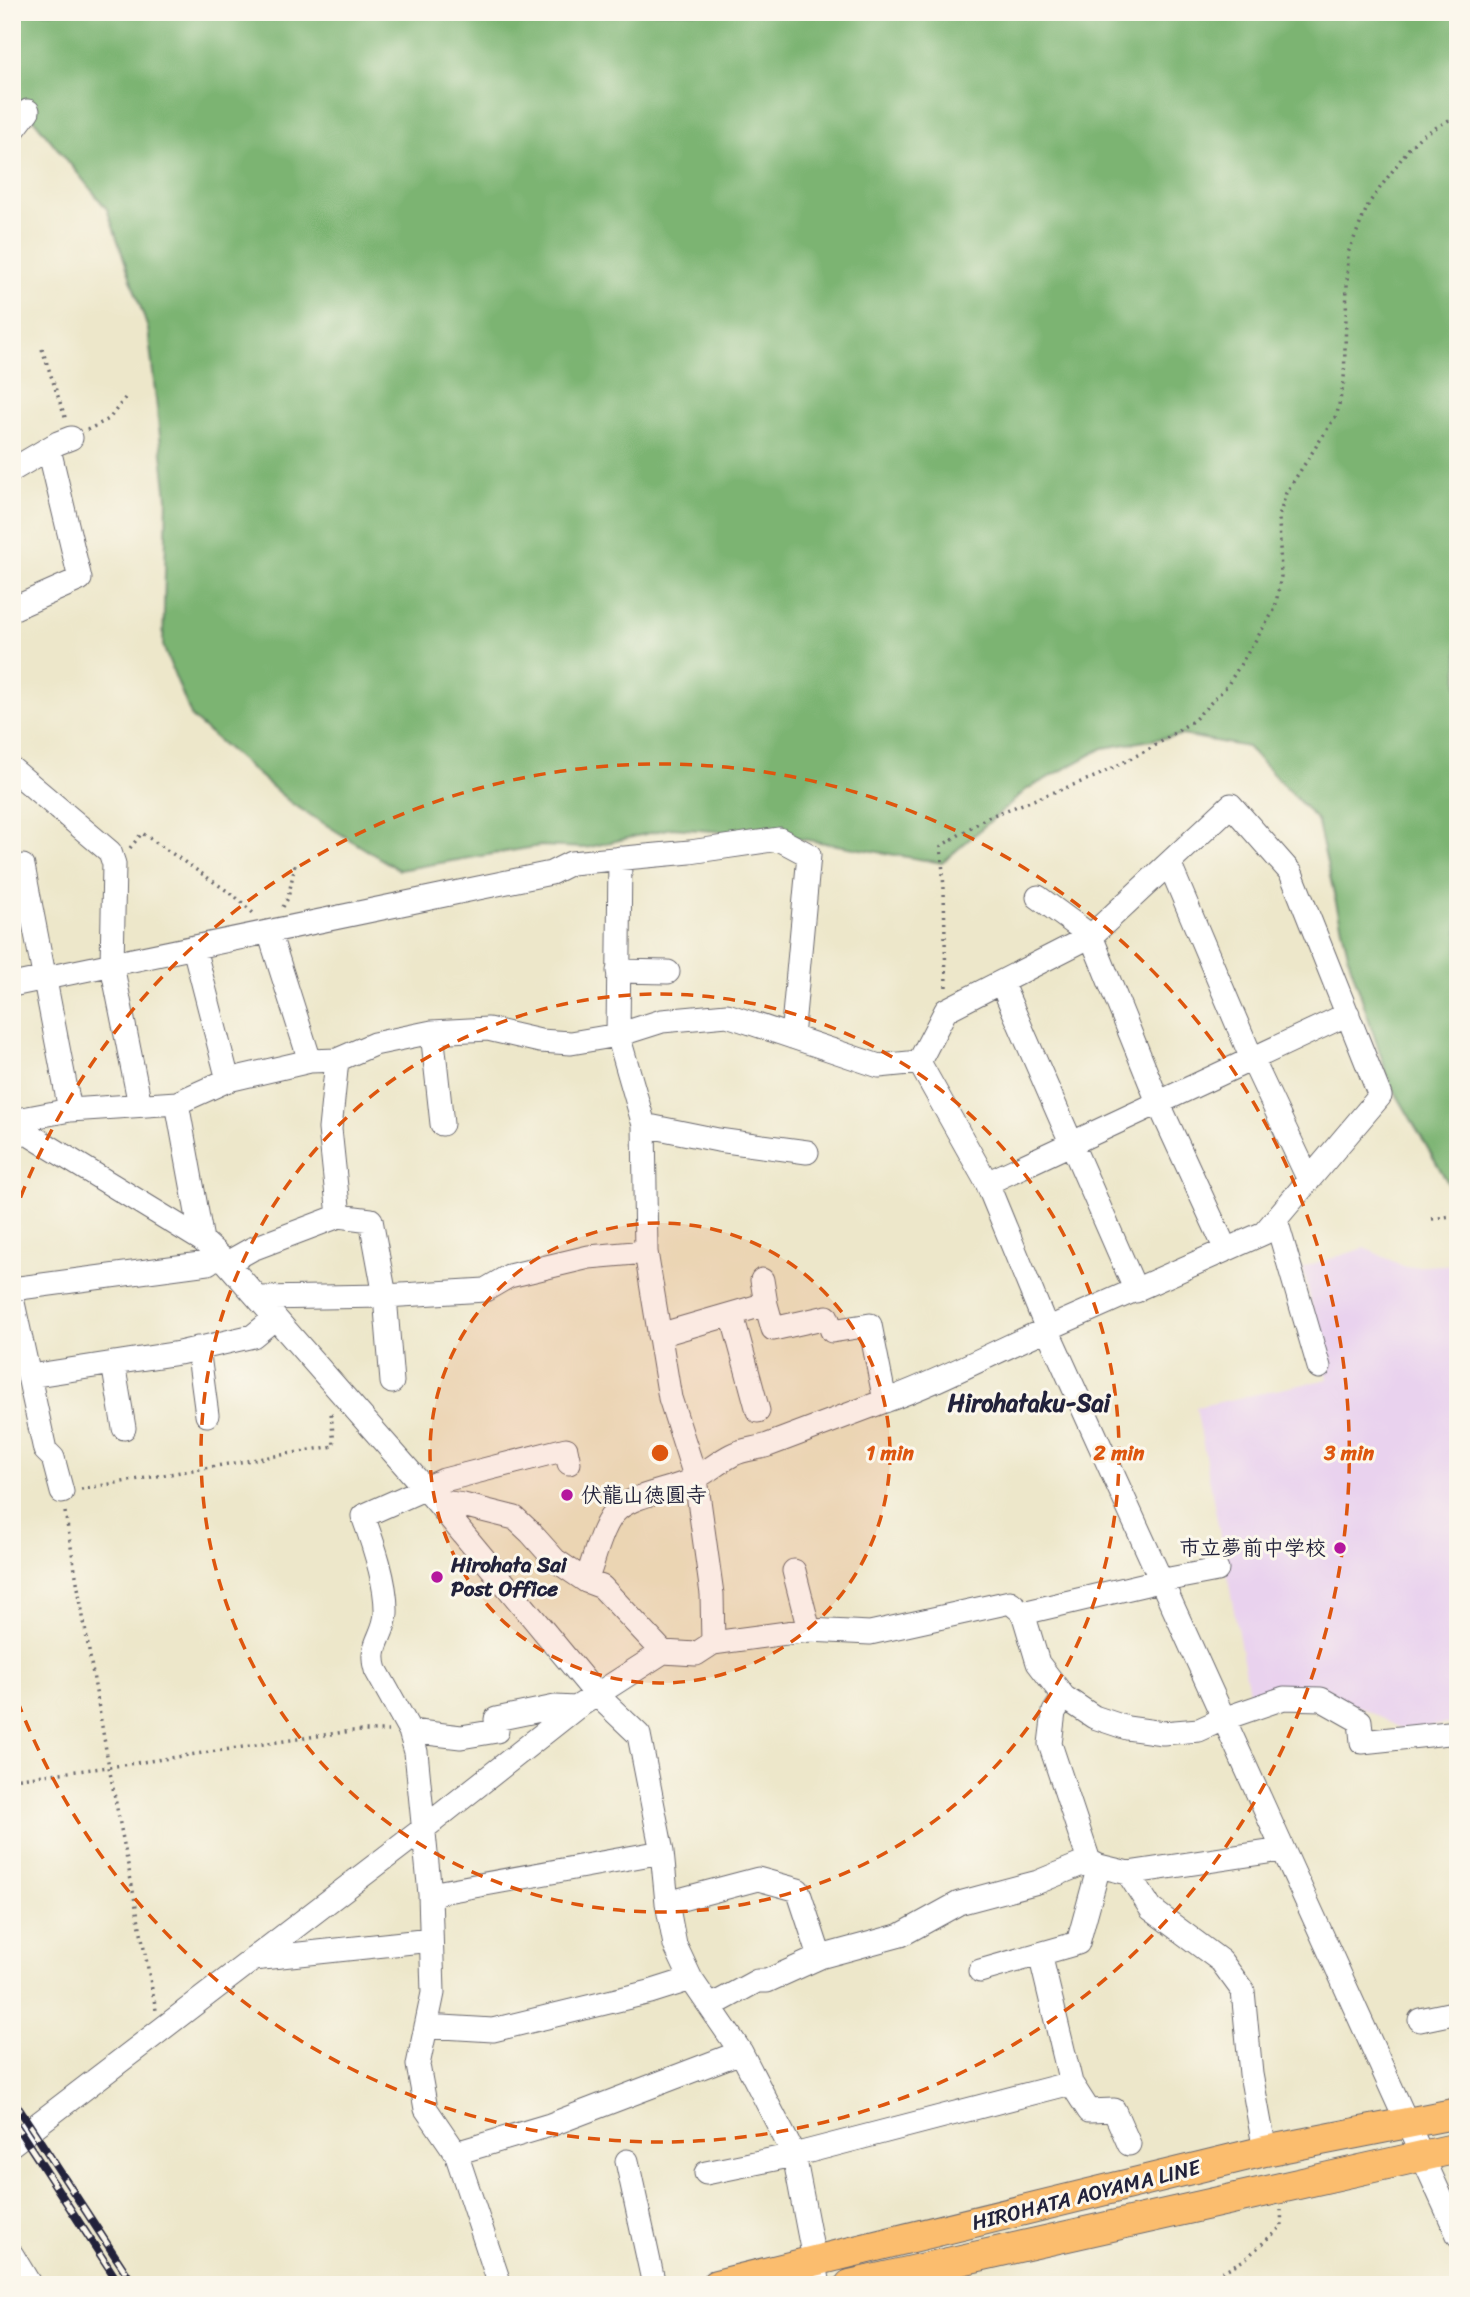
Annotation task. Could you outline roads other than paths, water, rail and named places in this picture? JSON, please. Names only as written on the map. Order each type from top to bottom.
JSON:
[{"type":"main road","name":"HIROHATA AOYAMA LINE","points":[[716,2285],[819,2277],[1265,2151],[1458,2113]]},
{"type":"main road","name":"HIROHATA AOYAMA LINE","points":[[850,2285],[1458,2148]]},
{"type":"street","points":[[12,132],[28,111]]},
{"type":"street","points":[[12,470],[71,438]]},
{"type":"street","points":[[12,608],[80,579],[49,449]]},
{"type":"street","points":[[12,769],[110,852],[114,864],[112,965],[140,1105]]},
{"type":"street","points":[[586,1581],[606,1525],[616,1510],[628,1502],[696,1479],[735,1453],[766,1445],[959,1371],[978,1360],[1264,1233],[1380,1096],[1292,873],[1231,805],[1091,936],[946,1010],[919,1062]]},
{"type":"street","points":[[12,985],[194,948],[267,928],[551,873],[571,863],[690,852],[779,839],[809,855],[792,1037]]},
{"type":"street","points":[[620,858],[618,1035],[644,1125],[646,1252],[670,1398],[696,1479],[712,1594],[713,1643]]},
{"type":"street","points":[[1169,863],[1252,1059],[1310,1180]]},
{"type":"street","points":[[23,866],[70,1110]]},
{"type":"street","points":[[1038,897],[1091,936],[1158,1102],[1226,1251]]},
{"type":"street","points":[[267,928],[310,1061]]},
{"type":"street","points":[[194,948],[228,1080]]},
{"type":"street","points":[[618,971],[668,972]]},
{"type":"street","points":[[1001,982],[1136,1290]]},
{"type":"street","points":[[987,1183],[1348,1014]]},
{"type":"street","points":[[12,1122],[70,1110],[177,1103],[228,1080],[310,1061],[337,1060],[374,1044],[432,1032],[488,1029],[540,1041],[570,1043],[618,1035],[662,1021],[727,1015],[879,1066],[919,1062]]},
{"type":"street","points":[[432,1032],[442,1124]]},
{"type":"street","points":[[337,1060],[330,1129],[339,1216]]},
{"type":"street","points":[[919,1062],[987,1183],[1047,1329],[1458,2235]]},
{"type":"street","points":[[177,1103],[216,1253]]},
{"type":"street","points":[[12,1122],[216,1253],[260,1298],[430,1495],[596,1694],[639,1735],[662,1852],[667,1903],[676,1945],[691,1979],[741,2052],[793,2155],[819,2277]]},
{"type":"street","points":[[644,1125],[718,1140],[807,1152]]},
{"type":"street","points":[[12,1289],[208,1263],[216,1253],[252,1249],[339,1216],[371,1220],[385,1296],[392,1382]]},
{"type":"street","points":[[1276,1220],[1319,1367]]},
{"type":"street","points":[[260,1298],[385,1296],[485,1290],[509,1276],[589,1257],[646,1252]]},
{"type":"street","points":[[762,1280],[773,1329],[827,1317],[832,1331],[870,1325],[885,1401]]},
{"type":"street","points":[[12,1298],[45,1450],[52,1458],[62,1492]]},
{"type":"street","points":[[659,1335],[766,1304]]},
{"type":"street","points":[[732,1315],[758,1411]]},
{"type":"street","points":[[30,1376],[179,1353],[253,1336],[275,1318]]},
{"type":"street","points":[[198,1348],[207,1415]]},
{"type":"street","points":[[113,1363],[124,1428]]},
{"type":"street","points":[[500,2285],[456,2153],[426,2109],[418,2065],[433,1993],[430,1894],[416,1752],[410,1731],[373,1660],[376,1642],[385,1627],[387,1610],[378,1562],[363,1516],[430,1495],[444,1480],[566,1449],[569,1462]]},
{"type":"street","points":[[430,1495],[515,1518],[555,1560],[586,1581],[602,1587],[663,1652]]},
{"type":"street","points":[[1023,1613],[1217,1570]]},
{"type":"street","points":[[794,1571],[809,1630]]},
{"type":"street","points":[[12,2144],[423,1829],[576,1708],[663,1652],[696,1654],[713,1643],[809,1630],[870,1633],[1010,1602],[1023,1613],[1038,1663],[1064,1697],[1094,1717],[1127,1728],[1163,1732],[1199,1730],[1284,1698],[1321,1699],[1360,1721],[1362,1742],[1458,1732]]},
{"type":"street","points":[[979,1971],[1078,1943],[1094,1864],[1050,1744],[1054,1712],[1064,1697]]},
{"type":"street","points":[[410,1731],[461,1737],[497,1731],[496,1719],[555,1707],[576,1708]]},
{"type":"street","points":[[711,2006],[757,1980],[767,1981],[820,1957],[901,1935],[959,1903],[1094,1864],[1128,1873],[1282,1850]]},
{"type":"street","points":[[430,1894],[662,1852]]},
{"type":"street","points":[[1128,1873],[1152,1909],[1221,1961],[1243,1991],[1251,2074],[1265,2151]]},
{"type":"street","points":[[667,1903],[758,1879],[798,1890],[820,1957]]},
{"type":"street","points":[[253,1959],[431,1940]]},
{"type":"street","points":[[1040,1954],[1071,2083],[1089,2111],[1114,2110],[1129,2144]]},
{"type":"street","points":[[426,2026],[493,2030],[650,1992],[691,1979]]},
{"type":"street","points":[[1420,2020],[1458,2012]]},
{"type":"street","points":[[456,2153],[550,2124],[741,2052]]},
{"type":"street","points":[[706,2173],[793,2155],[1071,2083]]},
{"type":"street","points":[[627,2161],[654,2285]]},
{"type":"street","points":[[12,2255],[30,2285]]},
{"type":"railway","points":[[12,2098],[134,2285]]},
{"type":"railway","points":[[12,2119],[120,2285]]},
{"type":"place","name":"伏龍山徳圓寺","points":[[567,1495]]},
{"type":"place","name":"市立夢前中学校","points":[[1340,1548]]},
{"type":"place","name":"Hirohata Sai Post Office","points":[[437,1577]]},
{"type":"district","name":"Hirohataku-Sai","points":[[1029,1403]]}]
